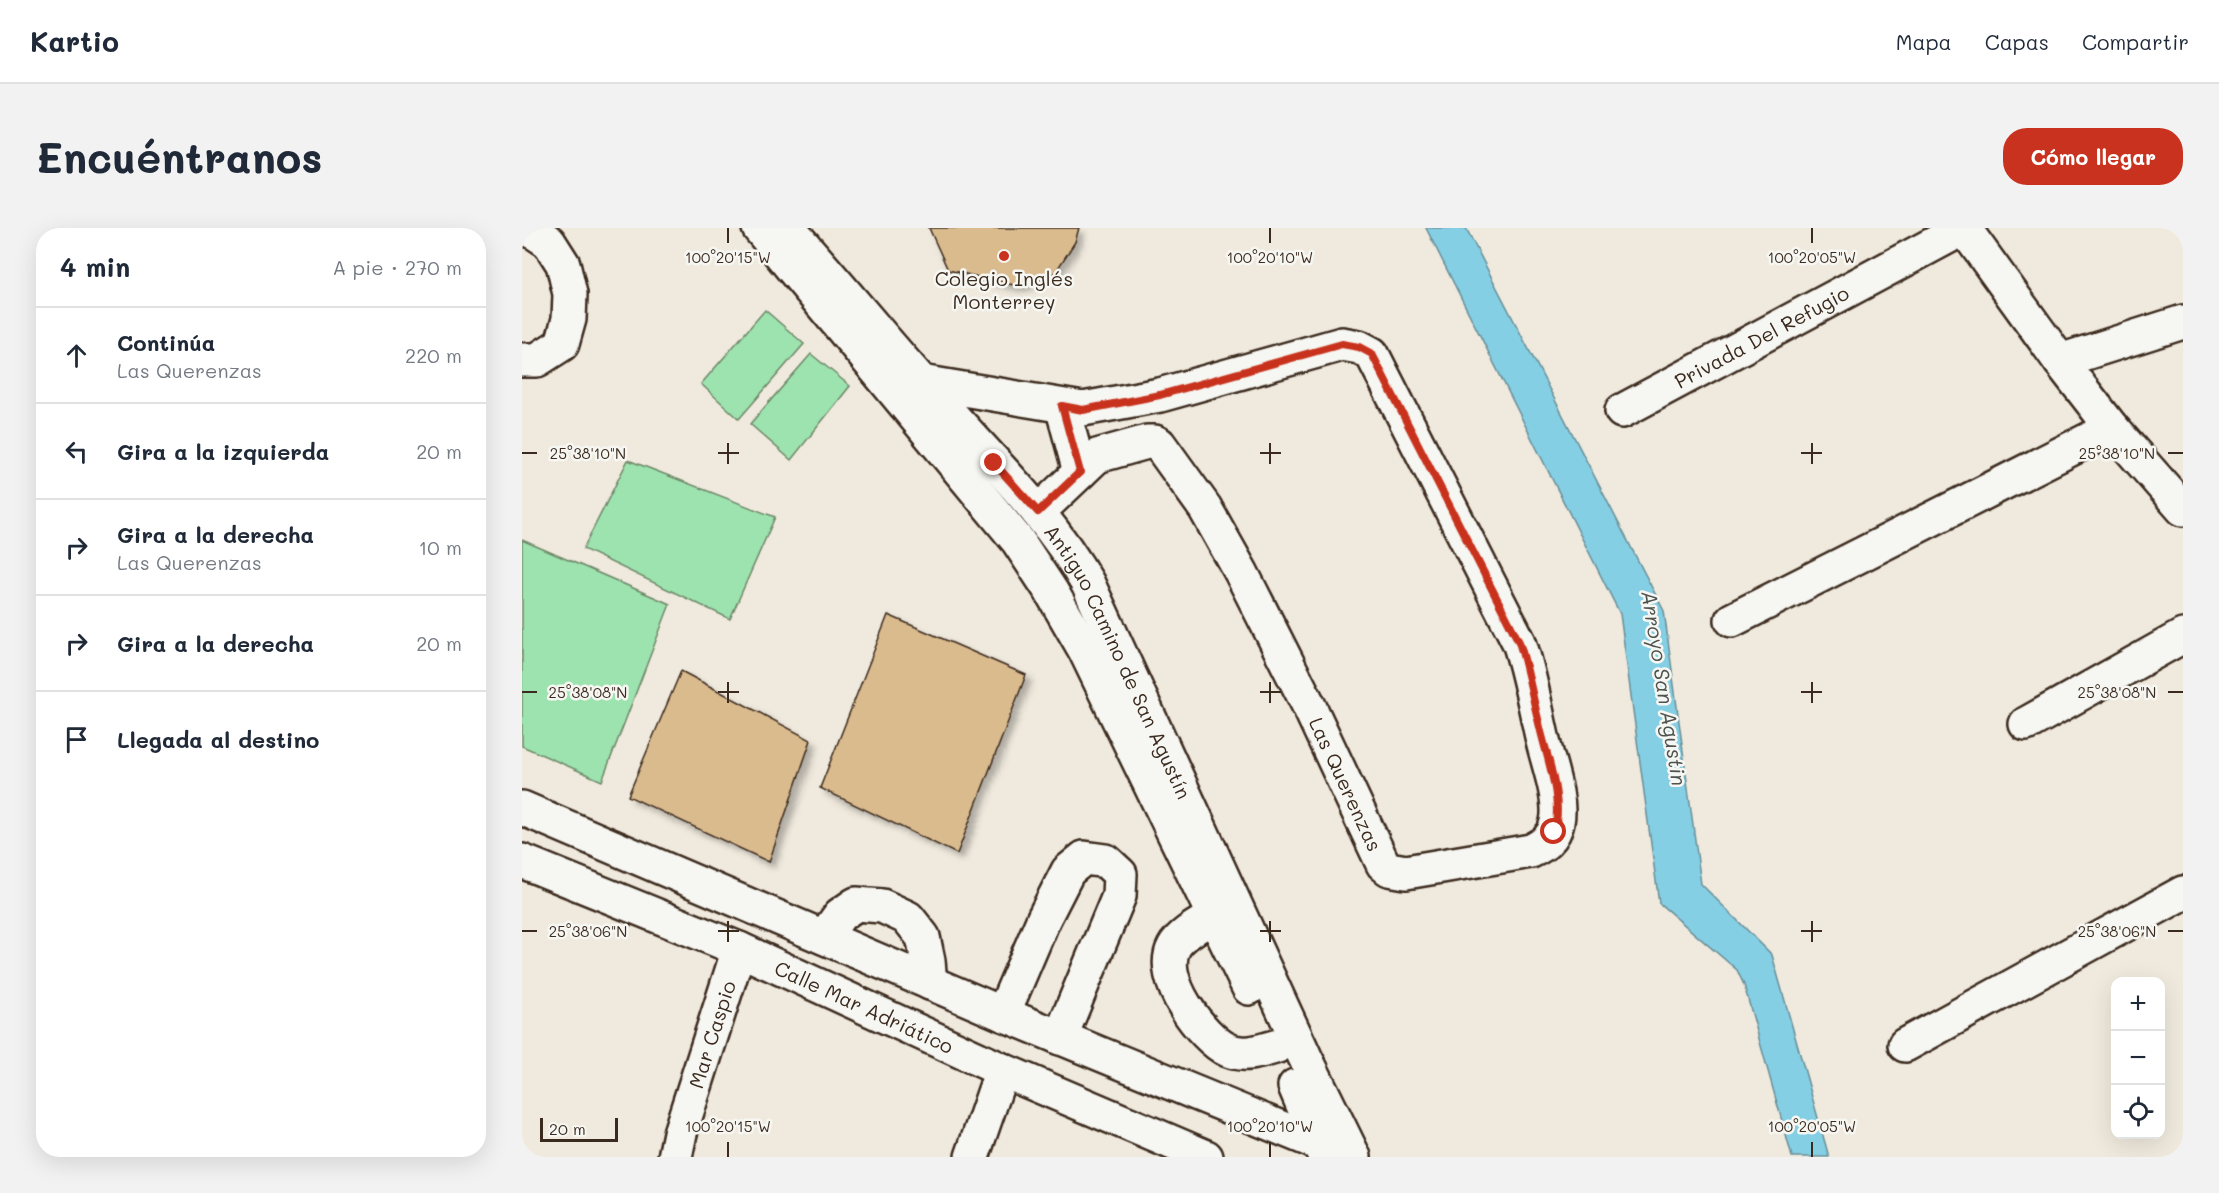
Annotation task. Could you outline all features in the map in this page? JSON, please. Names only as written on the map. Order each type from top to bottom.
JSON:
[{"type":"street","points":[[522,360],[537,360],[562,344],[569,319],[570,294],[563,264],[549,242],[528,228]]},
{"type":"street","name":"Antiguo Camino de San Agustín","points":[[759,228],[1024,549],[1051,591],[1085,650],[1282,1055],[1312,1136]]},
{"type":"street","name":"Antiguo Camino de San Agustín","points":[[788,228],[921,382],[1038,512],[1074,560],[1088,584],[1312,1136],[1354,1157]]},
{"type":"street","points":[[1964,228],[2060,361],[2112,428],[2183,509]]},
{"type":"street","name":"Privada Del Refugio","points":[[1622,411],[1964,228]]},
{"type":"street","points":[[2060,361],[2183,322]]},
{"type":"street","name":"Las Querenzas","points":[[921,382],[1083,410],[1160,395],[1342,344],[1359,347],[1372,354],[1519,642],[1532,684],[1558,803],[1558,820],[1554,832],[1545,844],[1531,851],[1406,872],[1389,869],[1383,864],[1309,706],[1241,572],[1205,508],[1159,444],[1147,442],[1097,456],[1038,512]]},
{"type":"street","points":[[1062,406],[1080,472]]},
{"type":"street","points":[[1732,620],[2112,428]]},
{"type":"street","points":[[2026,724],[2183,636]]},
{"type":"street","points":[[522,808],[1219,1104],[1312,1136]]},
{"type":"street","points":[[1003,1014],[1044,918],[1068,871],[1084,858],[1106,861],[1120,874],[1119,896],[1074,1043]]},
{"type":"street","name":"Calle Mar Adriático","points":[[522,861],[739,949],[1002,1070],[1206,1157]]},
{"type":"street","points":[[1905,1045],[2183,893]]},
{"type":"street","points":[[824,937],[840,915],[856,904],[882,906],[908,918],[923,937],[930,982]]},
{"type":"street","points":[[1214,916],[1192,929],[1174,945],[1170,962],[1174,988],[1182,1003],[1216,1043],[1230,1051],[1242,1054],[1256,1052],[1282,1055],[1285,1087],[1278,1102],[1269,1108],[1256,1109],[1219,1104]]},
{"type":"street","name":"Mar Caspio","points":[[675,1157],[680,1133],[739,949]]},
{"type":"street","points":[[1074,1043],[1127,1082],[1312,1136]]},
{"type":"street","points":[[972,1157],[1002,1070]]},
{"type":"green space","points":[[765,310],[804,344],[739,419],[701,384]]},
{"type":"green space","points":[[811,354],[850,386],[791,460],[750,424]]},
{"type":"green space","points":[[628,460],[775,517],[730,619],[583,549]]},
{"type":"green space","points":[[522,540],[670,604],[602,781],[522,746]]},
{"type":"water","name":"Arroyo San Agustin","points":[[1426,228],[1466,228],[1664,611],[1701,884],[1772,955],[1829,1157],[1792,1157],[1744,985],[1737,970],[1659,903],[1620,614]]},
{"type":"building","name":"Colegio Inglés Monterrey","points":[[929,228],[1079,228],[1075,242],[1055,273],[1018,286],[948,270]]},
{"type":"building","points":[[888,615],[1026,675],[957,854],[820,788]]},
{"type":"building","points":[[681,671],[811,740],[769,862],[628,796]]},
{"type":"place","name":"Colegio Inglés Monterrey","points":[[1004,256]]},
{"type":"route","points":[[994,463],[1038,512],[1080,472],[1062,406],[1083,410],[1160,395],[1342,344],[1359,347],[1372,354],[1519,642],[1532,684],[1558,803],[1558,820],[1554,832]]}]
